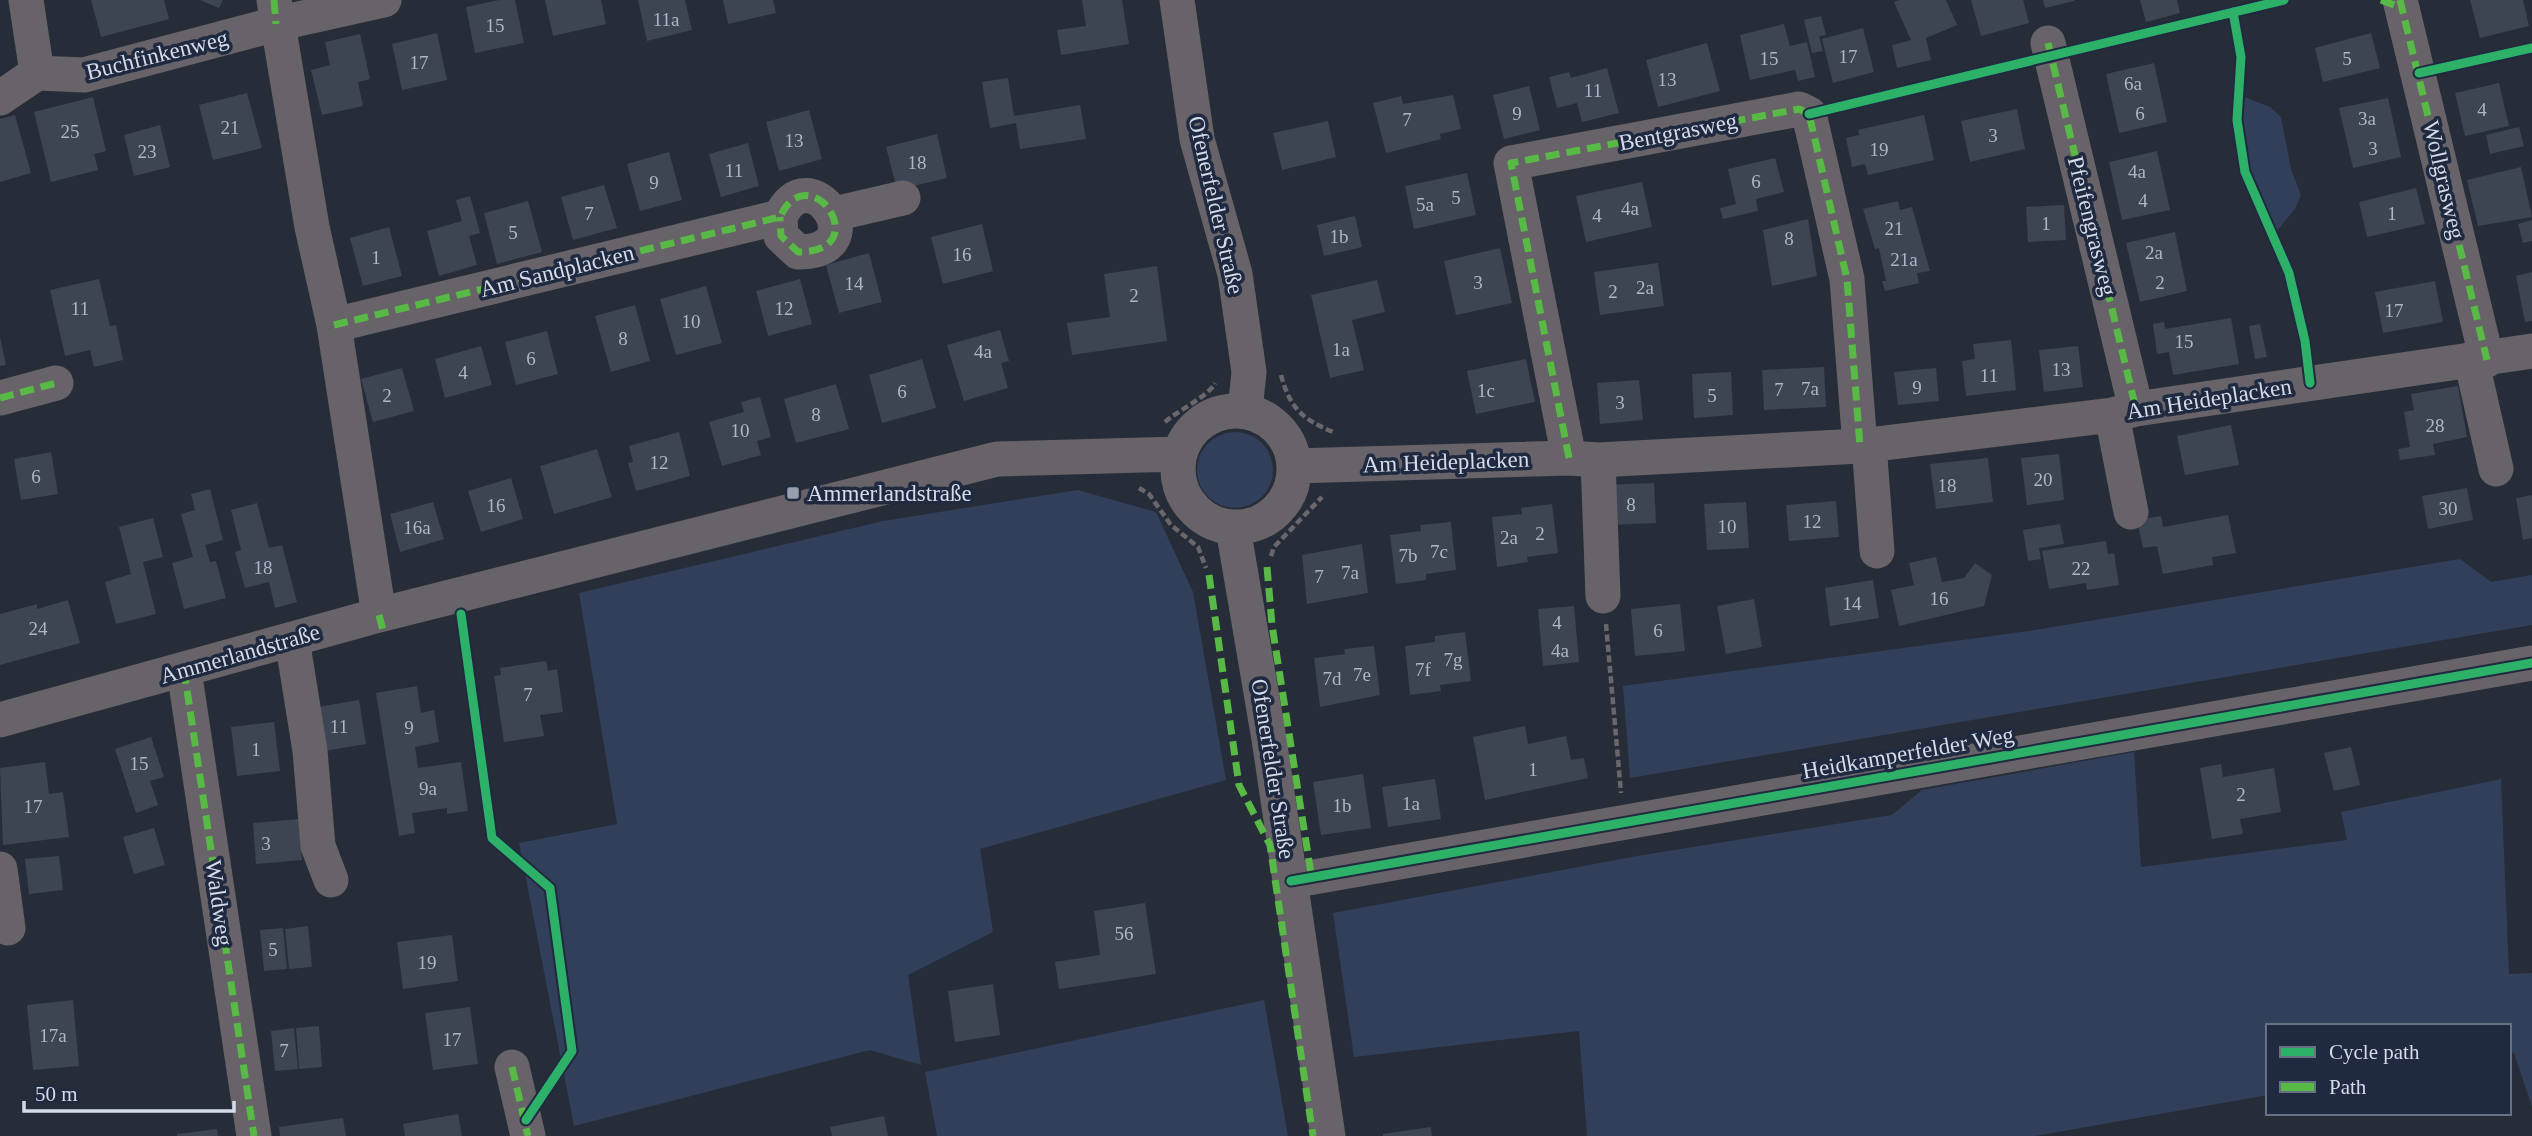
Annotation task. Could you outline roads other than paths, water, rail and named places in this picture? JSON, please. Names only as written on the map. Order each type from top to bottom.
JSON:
[{"type":"street","points":[[0,98],[37,74],[26,0]]},
{"type":"street","name":"Buchfinkenweg","points":[[37,74],[84,75],[275,12],[384,0]]},
{"type":"street","name":"Ofenerfelder Straße","points":[[1177,0],[1197,139],[1235,274],[1249,372],[1245,411]]},
{"type":"street","name":"Wollgrasweg","points":[[2400,0],[2479,359]]},
{"type":"street","points":[[275,12],[312,227],[334,325],[379,615]]},
{"type":"street","name":"Pfeifengrasweg","points":[[2048,43],[2124,412]]},
{"type":"street","name":"Bentgrasweg","points":[[1583,459],[1511,163],[1799,109],[1809,114],[1847,279],[1865,445]]},
{"type":"street","name":"Am Sandplacken","points":[[334,325],[780,217],[781,236],[798,252],[816,252],[830,242],[836,230],[834,214],[903,198]]},
{"type":"street","name":"Am Heideplacken","points":[[1294,466],[1583,459],[1865,445],[2124,412],[2532,351]]},
{"type":"street","points":[[2479,359],[2496,469]]},
{"type":"street","points":[[0,397],[57,383]]},
{"type":"street","points":[[1245,411],[1274,424],[1285,436],[1294,466],[1287,498],[1277,510],[1249,526],[1233,527],[1200,516],[1188,503],[1180,488],[1171,439],[1186,438],[1197,424],[1220,413],[1245,411]]},
{"type":"street","name":"Am Heideplacken","points":[[2124,412],[2131,512]]},
{"type":"street","name":"Ammerlandstraße","points":[[0,720],[379,615],[997,459],[1171,439]]},
{"type":"street","points":[[1865,445],[1877,551]]},
{"type":"street","points":[[1583,459],[1603,596]]},
{"type":"street","name":"Ofenerfelder Straße","points":[[1233,527],[1291,881],[1328,1136]]},
{"type":"street","points":[[292,639],[310,751],[318,846],[331,880]]},
{"type":"street","name":"Heidkamperfelder Weg","points":[[1291,881],[2532,663]]},
{"type":"street","name":"Waldweg","points":[[184,670],[254,1136]]},
{"type":"street","points":[[0,869],[8,928]]},
{"type":"street","points":[[512,1067],[528,1136]]},
{"type":"place","name":"Ammerlandstraße","points":[[793,493]]}]
